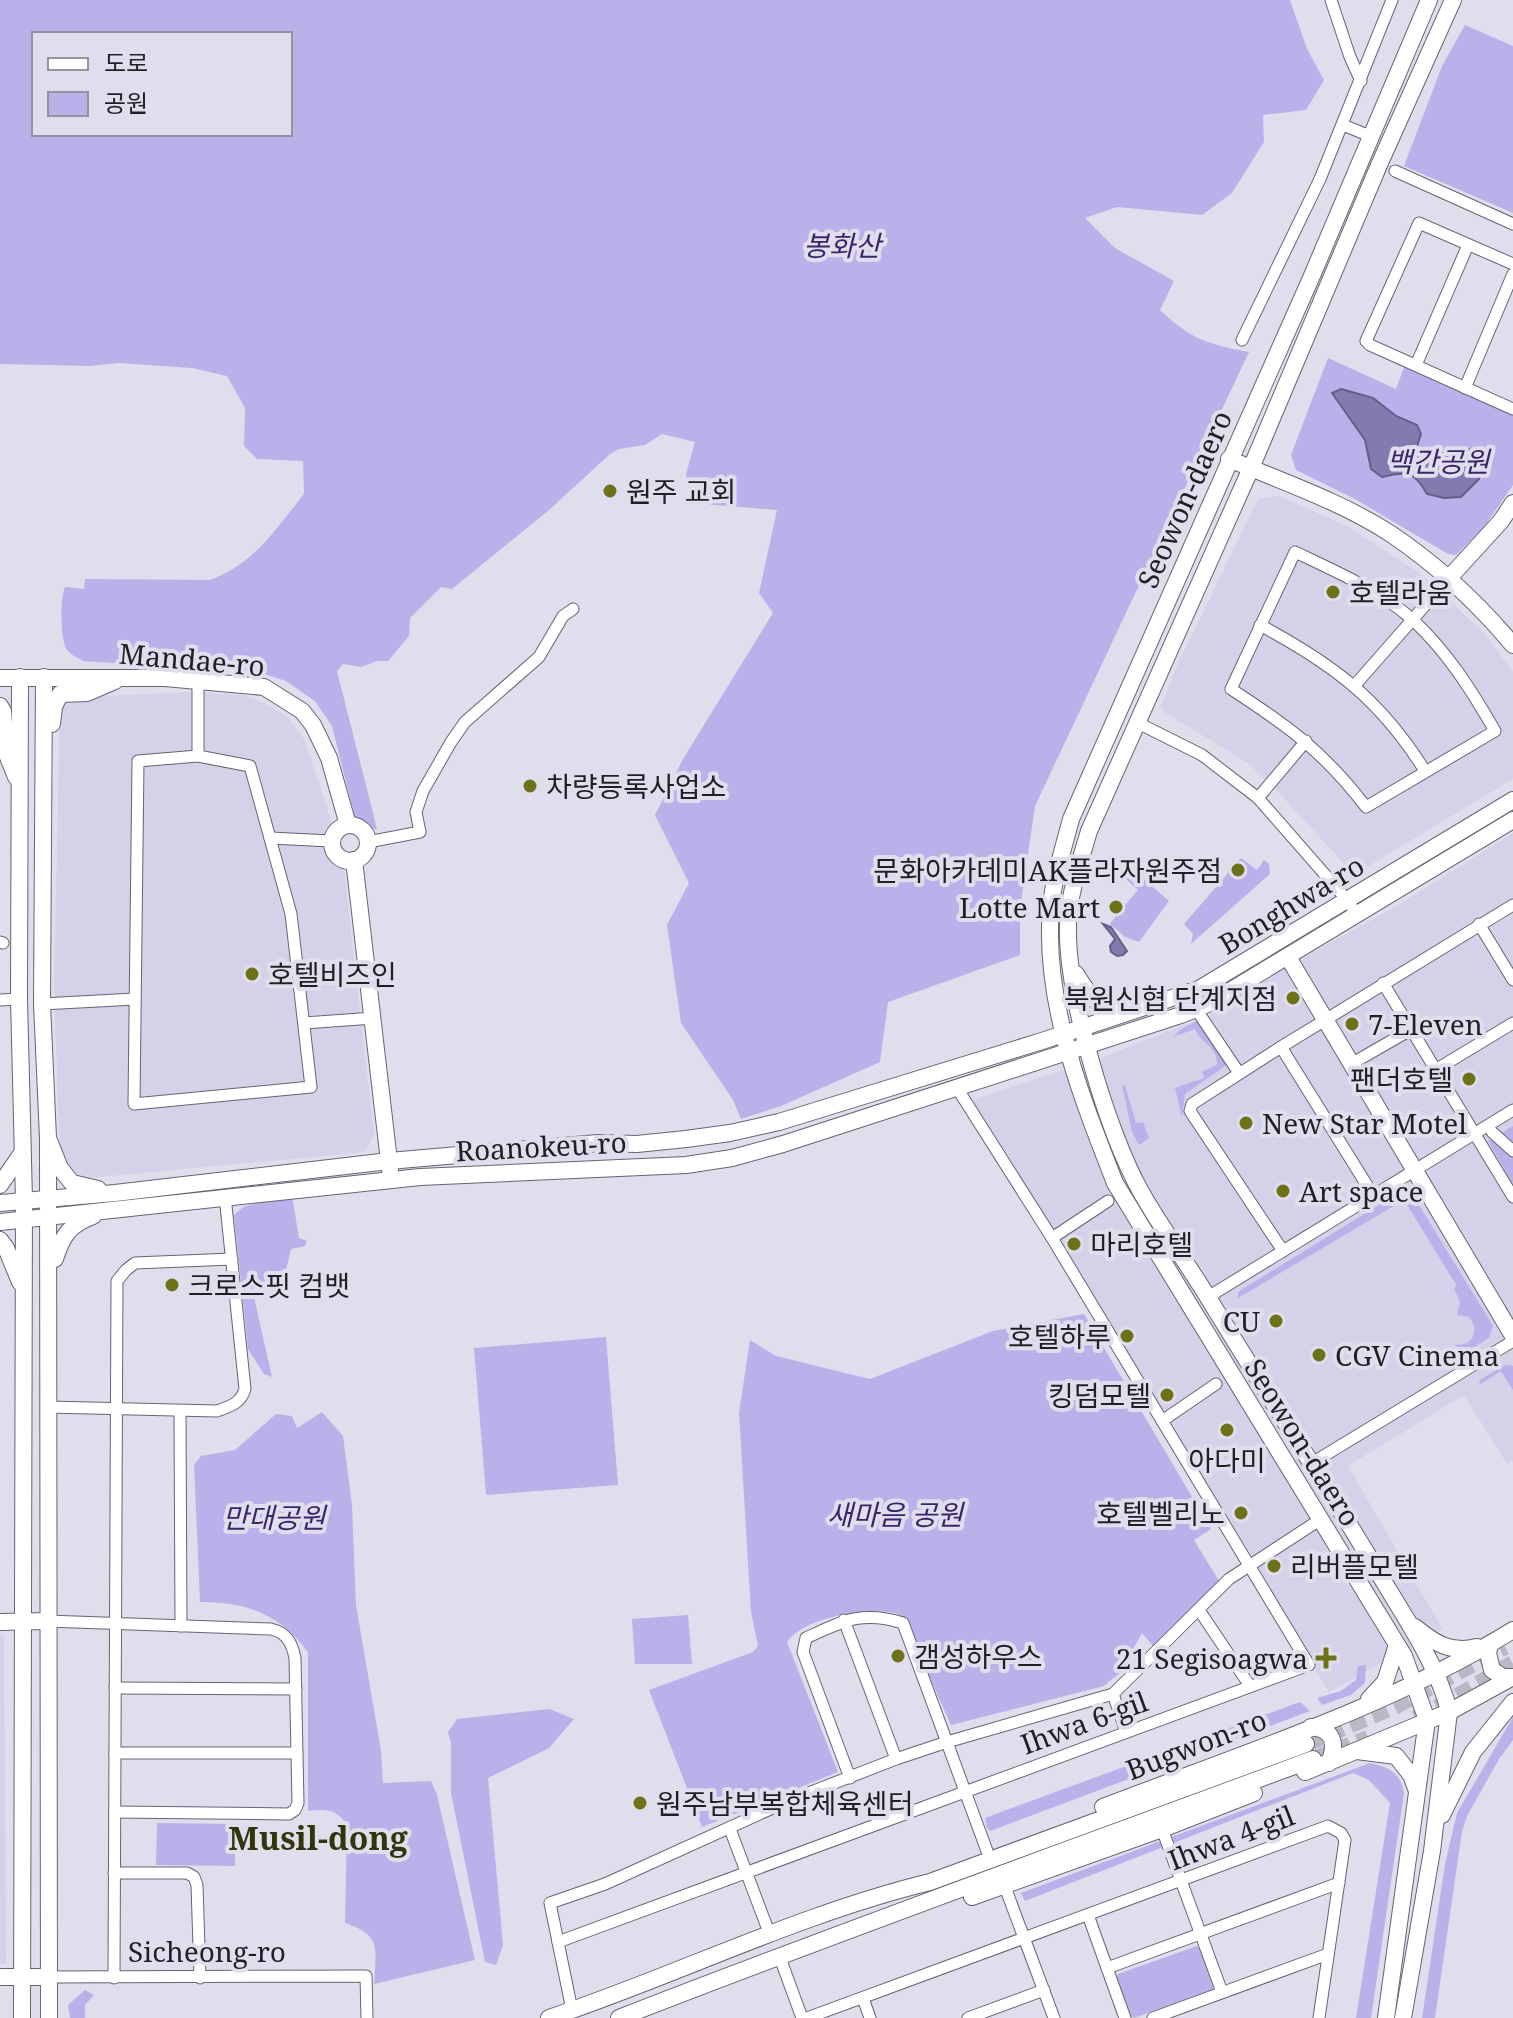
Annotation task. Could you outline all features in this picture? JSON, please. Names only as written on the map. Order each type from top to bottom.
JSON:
[{"type":"street","points":[[1331,0],[1361,81]]},
{"type":"street","points":[[1242,340],[1343,125],[1392,0]]},
{"type":"street","name":"Seowon-daero","points":[[1386,2018],[1427,1720],[1416,1684],[1397,1645],[1115,1183],[1094,1129],[1064,1033],[1054,981],[1052,927],[1053,892],[1071,819],[1311,278],[1429,0]]},
{"type":"street","name":"Seowon-daero","points":[[1403,2018],[1432,1851],[1449,1712],[1435,1673],[1406,1619],[1146,1200],[1126,1161],[1083,1026],[1069,962],[1068,923],[1074,881],[1089,831],[1251,468],[1388,143],[1453,0]]},
{"type":"street","points":[[1343,125],[1388,143]]},
{"type":"street","points":[[1395,171],[1513,224]]},
{"type":"street","points":[[1513,264],[1419,223],[1366,341],[1513,409]]},
{"type":"street","points":[[1416,365],[1468,245]]},
{"type":"street","points":[[1465,388],[1513,274]]},
{"type":"street","points":[[1229,459],[1389,533],[1449,578],[1489,616],[1513,645]]},
{"type":"street","points":[[1355,685],[1494,529],[1513,503]]},
{"type":"street","points":[[1295,552],[1354,581],[1413,620],[1462,674],[1495,731],[1366,807],[1339,772],[1290,727],[1231,689],[1260,625],[1295,552]]},
{"type":"street","points":[[368,842],[420,832],[416,812],[423,791],[451,742],[465,722],[539,657],[563,616],[573,609]]},
{"type":"street","points":[[1260,625],[1316,657],[1355,685],[1397,730],[1425,771]]},
{"type":"street","points":[[0,678],[20,677],[19,999],[24,1200],[22,2018]]},
{"type":"street","name":"Mandae-ro","points":[[20,677],[198,681],[264,687],[302,711],[313,725],[329,758],[348,825]]},
{"type":"street","points":[[44,677],[42,1004],[50,1197],[47,1407],[49,2018]]},
{"type":"street","points":[[43,780],[57,699],[66,692],[87,693],[124,678]]},
{"type":"street","points":[[198,681],[198,756]]},
{"type":"street","points":[[0,706],[6,752],[20,786]]},
{"type":"street","points":[[1136,722],[1202,755],[1258,798],[1352,907]]},
{"type":"street","points":[[1258,798],[1306,741]]},
{"type":"street","points":[[198,756],[250,766],[270,838],[291,914],[311,1087],[134,1104],[138,761],[198,756]]},
{"type":"street","name":"Bonghwa-ro","points":[[1069,1050],[1210,1003],[1288,957],[1352,907],[1513,800]]},
{"type":"street","name":"Bonghwa-ro","points":[[1064,1033],[1199,989],[1513,820]]},
{"type":"street","points":[[348,825],[362,829],[368,842],[366,851],[354,860],[346,861],[336,855],[331,841],[339,828],[348,825]]},
{"type":"street","points":[[270,838],[331,841]]},
{"type":"street","points":[[354,860],[391,1180]]},
{"type":"street","points":[[1283,1251],[1190,1111],[1197,1099],[1513,905]]},
{"type":"street","points":[[1479,924],[1513,980]]},
{"type":"street","points":[[1288,957],[1416,1169],[1513,1338],[1293,1474]]},
{"type":"street","points":[[1069,962],[1090,995],[1107,1009],[1118,1011],[1146,1005]]},
{"type":"street","points":[[1383,983],[1513,1197]]},
{"type":"street","points":[[0,1000],[19,999]]},
{"type":"street","points":[[42,1004],[135,999]]},
{"type":"street","points":[[1200,1015],[1239,1073]]},
{"type":"street","points":[[304,1023],[374,1018]]},
{"type":"street","points":[[1437,1069],[1513,1023]]},
{"type":"street","points":[[1358,1060],[1412,1029]]},
{"type":"street","name":"Roanokeu-ro","points":[[0,1222],[50,1217],[115,1201],[389,1161],[598,1143],[637,1144],[730,1133],[822,1110],[1064,1033]]},
{"type":"street","points":[[1281,1047],[1373,1195]]},
{"type":"street","name":"Roanokeu-ro","points":[[24,1200],[50,1197],[115,1201],[225,1196],[391,1180],[686,1165],[732,1158],[830,1129],[1069,1050]]},
{"type":"street","name":"Ihwa 6-gil","points":[[558,1942],[1309,1665],[1052,1238],[957,1088]]},
{"type":"street","points":[[822,1110],[830,1129]]},
{"type":"street","points":[[1208,1297],[1513,1110]]},
{"type":"street","points":[[1492,1132],[1513,1151]]},
{"type":"street","points":[[48,1138],[60,1168],[72,1183],[115,1201]]},
{"type":"street","points":[[0,1185],[23,1151]]},
{"type":"street","points":[[47,1407],[217,1411],[237,1403],[245,1389],[225,1196]]},
{"type":"street","points":[[0,1203],[24,1200]]},
{"type":"street","points":[[50,1276],[61,1238],[72,1226],[115,1201]]},
{"type":"street","points":[[1052,1238],[1108,1201]]},
{"type":"street","points":[[0,1240],[23,1287]]},
{"type":"street","points":[[114,1978],[117,1281],[135,1263],[232,1259]]},
{"type":"street","points":[[1162,1421],[1216,1384]]},
{"type":"street","points":[[180,1411],[181,1626]]},
{"type":"street","points":[[572,2010],[550,1903],[605,1884],[788,1801],[896,1759],[1113,1694],[1229,1579],[1321,1519]]},
{"type":"street","points":[[1199,1610],[1250,1686]]},
{"type":"street","points":[[850,1778],[803,1652],[806,1638],[844,1620],[883,1617],[903,1623],[987,1851]]},
{"type":"street","points":[[1406,1619],[1432,1641],[1449,1648],[1465,1650],[1503,1644]]},
{"type":"street","points":[[844,1620],[896,1759]]},
{"type":"street","points":[[0,1622],[225,1626],[281,1631],[292,1646],[296,1689],[298,1803],[295,1810],[289,1814],[115,1812]]},
{"type":"street","name":"Bugwon-ro","points":[[890,1892],[928,1872],[1416,1684],[1503,1644],[1513,1630]]},
{"type":"street","points":[[1503,1644],[1488,1653],[1492,1670],[1503,1677],[1513,1677]]},
{"type":"street","points":[[1351,1710],[1377,1693],[1385,1682],[1397,1645]]},
{"type":"street","name":"Bugwon-ro","points":[[549,2018],[890,1892],[930,1882],[1316,1755],[1356,1750],[1449,1712],[1513,1677]]},
{"type":"street","points":[[115,1688],[296,1689]]},
{"type":"street","points":[[1113,1694],[1126,1732]]},
{"type":"street","points":[[1432,1851],[1444,1807],[1473,1752],[1513,1702]]},
{"type":"street","points":[[1311,1727],[1322,1729],[1331,1737],[1334,1750],[1316,1755]]},
{"type":"street","points":[[1356,1750],[1396,1756],[1411,1775],[1418,1793]]},
{"type":"street","points":[[115,1753],[297,1753]]},
{"type":"street","name":"Bugwon-ro","points":[[900,1913],[938,1907],[1005,1887],[1162,1829],[1316,1755]]},
{"type":"street","name":"Bugwon-ro","points":[[619,2018],[779,1955],[900,1913],[1316,1755]]},
{"type":"street","name":"Ihwa 4-gil","points":[[805,2018],[1328,1826],[1341,1833],[1345,1840],[1319,2018]]},
{"type":"street","points":[[730,1829],[805,2018]]},
{"type":"street","points":[[1162,1829],[1222,1992]]},
{"type":"street","points":[[114,1873],[187,1873],[194,1877],[197,1885],[200,1978]]},
{"type":"street","points":[[1107,1968],[1339,1883]]},
{"type":"street","points":[[1005,1887],[1054,2018]]},
{"type":"street","points":[[1088,1915],[1125,2018]]},
{"type":"street","points":[[1153,2018],[1328,1954]]},
{"type":"street","name":"Sicheong-ro","points":[[48,1977],[366,1976],[367,2018]]},
{"type":"street","points":[[0,1977],[48,1977]]},
{"type":"street","points":[[968,2018],[1044,1990]]},
{"type":"street","points":[[863,1998],[870,2018]]},
{"type":"shaded area","points":[[1341,389],[1373,398],[1396,416],[1417,425],[1421,434],[1416,449],[1425,457],[1465,448],[1479,454],[1479,479],[1461,497],[1444,498],[1427,494],[1418,481],[1409,475],[1382,477],[1371,469],[1365,440],[1332,393]]},
{"type":"shaded area","points":[[1279,496],[1349,527],[1419,573],[1482,631],[1513,672],[1513,779],[1367,867],[1348,868],[1248,763],[1164,712],[1161,705],[1179,661],[1259,498]]},
{"type":"shaded area","points":[[188,692],[242,695],[266,704],[287,716],[304,739],[334,828],[336,849],[343,860],[374,1134],[365,1152],[79,1179],[60,1161],[54,989],[60,703],[63,698]]},
{"type":"shaded area","points":[[1513,833],[1513,1461],[1507,1464],[1464,1395],[1348,1466],[1443,1630],[1329,1692],[969,1101],[1111,1054],[1209,1015],[1275,973],[1397,906]]},
{"type":"shaded area","points":[[1103,924],[1111,927],[1127,951],[1123,955],[1117,956],[1111,952],[1110,946],[1115,939]]},
{"type":"shaded area","points":[[0,1635],[4,1635],[6,1964],[0,1964]]},
{"type":"green space","name":"봉화산","points":[[0,0],[1290,0],[1307,49],[1324,80],[1306,110],[1263,115],[1264,142],[1232,193],[1202,215],[1117,207],[1085,218],[1115,248],[1174,281],[1160,310],[1171,320],[1201,339],[1249,352],[1035,806],[1020,909],[1020,955],[888,1002],[880,1062],[781,1106],[741,1119],[733,1100],[681,1023],[667,925],[689,883],[655,815],[683,759],[773,613],[759,593],[777,510],[691,503],[686,474],[695,442],[662,434],[645,445],[619,449],[610,454],[549,510],[452,589],[441,587],[410,618],[409,636],[388,661],[361,667],[343,664],[337,671],[377,829],[362,830],[357,826],[332,726],[315,701],[286,681],[249,669],[216,670],[83,661],[67,650],[62,629],[65,587],[84,589],[85,579],[210,580],[252,555],[304,494],[303,461],[257,459],[244,446],[245,408],[227,376],[192,368],[119,363],[90,366],[0,364]]},
{"type":"green space","points":[[1465,25],[1513,46],[1513,213],[1404,166],[1442,66]]},
{"type":"green space","name":"백간공원","points":[[1328,358],[1396,389],[1405,365],[1513,413],[1513,485],[1484,527],[1456,555],[1448,554],[1355,499],[1296,470],[1291,455]]},
{"type":"green space","points":[[1241,858],[1257,870],[1264,860],[1269,864],[1270,874],[1191,944],[1193,934],[1184,924]]},
{"type":"green space","points":[[1133,870],[1169,901],[1139,942],[1125,937],[1110,924],[1118,914],[1110,908],[1113,904],[1121,910],[1138,890],[1125,878]]},
{"type":"green space","points":[[1196,1021],[1201,1021],[1228,1064],[1185,1094],[1182,1117],[1175,1088],[1204,1078],[1202,1072],[1217,1065],[1215,1053],[1195,1029],[1173,1037]]},
{"type":"green space","points":[[1122,1084],[1136,1123],[1143,1122],[1149,1138],[1139,1145],[1132,1132]]},
{"type":"green space","points":[[1513,1126],[1513,1184],[1488,1141]]},
{"type":"green space","points":[[1408,1187],[1493,1326],[1489,1338],[1465,1353],[1454,1344],[1470,1341],[1474,1333],[1473,1322],[1469,1317],[1457,1315],[1460,1302],[1454,1288],[1457,1286],[1404,1200],[1238,1298],[1238,1292]]},
{"type":"green space","points":[[292,1195],[299,1238],[307,1241],[305,1246],[291,1249],[285,1274],[252,1288],[272,1377],[264,1374],[248,1349],[234,1215],[243,1207]]},
{"type":"green space","name":"새마음 공원","points":[[1084,1314],[1211,1529],[1194,1540],[1219,1581],[1153,1646],[1142,1633],[1128,1666],[1104,1686],[951,1725],[907,1619],[891,1612],[849,1613],[806,1627],[787,1642],[838,1772],[702,1827],[649,1690],[753,1652],[758,1646],[751,1612],[739,1413],[750,1340],[776,1356],[870,1379],[993,1331]]},
{"type":"green space","points":[[606,1337],[618,1485],[486,1495],[474,1348]]},
{"type":"green space","points":[[1505,1365],[1513,1366],[1513,1390],[1501,1371],[1479,1385],[1480,1380]]},
{"type":"green space","name":"만대공원","points":[[322,1412],[343,1436],[352,1505],[356,1605],[381,1751],[383,1783],[431,1781],[437,1795],[475,1960],[374,1984],[376,1961],[371,1938],[345,1923],[347,1825],[331,1811],[308,1811],[308,1652],[274,1619],[233,1604],[200,1602],[194,1465],[201,1456],[235,1450],[276,1414],[292,1416],[297,1428]]},
{"type":"green space","points":[[688,1615],[692,1664],[635,1664],[632,1619]]},
{"type":"green space","points":[[1366,1665],[1365,1683],[1351,1695],[1322,1705],[1317,1698],[1341,1691],[1356,1680],[1358,1666]]},
{"type":"green space","points":[[1300,1702],[1310,1711],[990,1831],[987,1828],[985,1818]]},
{"type":"green space","points":[[549,1709],[574,1719],[549,1748],[488,1778],[503,1945],[496,1965],[485,1962],[451,1793],[451,1743],[448,1732],[457,1719]]},
{"type":"green space","points":[[1513,1717],[1513,1740],[1467,1816],[1462,1831],[1435,2018],[1422,2018],[1445,1864],[1457,1813]]},
{"type":"green space","points":[[1370,1763],[1393,1772],[1400,1780],[1404,1793],[1371,2018],[1356,2018],[1390,1803],[1369,1780],[1353,1773],[1025,1901],[1021,1893]]},
{"type":"green space","points":[[157,1823],[235,1824],[235,1866],[156,1865]]},
{"type":"green space","points":[[1197,1946],[1214,1987],[1212,1990],[1134,2018],[1131,2016],[1118,1974]]},
{"type":"green space","points":[[85,1990],[94,1995],[85,2005],[85,2018],[70,2018],[68,2005]]},
{"type":"tunnel","points":[[1306,1744],[1396,1706],[1505,1647]]},
{"type":"tunnel","points":[[1415,1718],[1513,1663]]},
{"type":"tunnel","points":[[1313,1759],[1368,1738]]},
{"type":"place","name":"원주 교회","points":[[610,491]]},
{"type":"place","name":"호텔라움","points":[[1333,592]]},
{"type":"place","name":"차량등록사업소","points":[[530,786]]},
{"type":"place","name":"문화아카데미AK플라자원주점","points":[[1238,870]]},
{"type":"place","name":"Lotte Mart","points":[[1116,907]]},
{"type":"place","name":"호텔비즈인","points":[[252,974]]},
{"type":"place","name":"북원신협 단계지점","points":[[1293,998]]},
{"type":"place","name":"7-Eleven","points":[[1352,1024]]},
{"type":"place","name":"팬더호텔","points":[[1469,1079]]},
{"type":"place","name":"New Star Motel","points":[[1246,1123]]},
{"type":"place","name":"Art space","points":[[1283,1191]]},
{"type":"place","name":"마리호텔","points":[[1074,1244]]},
{"type":"place","name":"크로스핏 컴뱃","points":[[172,1285]]},
{"type":"place","name":"CU","points":[[1276,1321]]},
{"type":"place","name":"호텔하루","points":[[1127,1336]]},
{"type":"place","name":"CGV Cinema","points":[[1319,1355]]},
{"type":"place","name":"킹덤모텔","points":[[1167,1395]]},
{"type":"place","name":"아다미","points":[[1227,1430]]},
{"type":"place","name":"호텔벨리노","points":[[1241,1513]]},
{"type":"place","name":"리버플모텔","points":[[1274,1566]]},
{"type":"place","name":"갬성하우스","points":[[898,1656]]},
{"type":"place","name":"21 Segisoagwa","points":[[1326,1658]]},
{"type":"place","name":"원주남부복합체육센터","points":[[640,1803]]},
{"type":"district","name":"Musil-dong","points":[[318,1837]]}]
